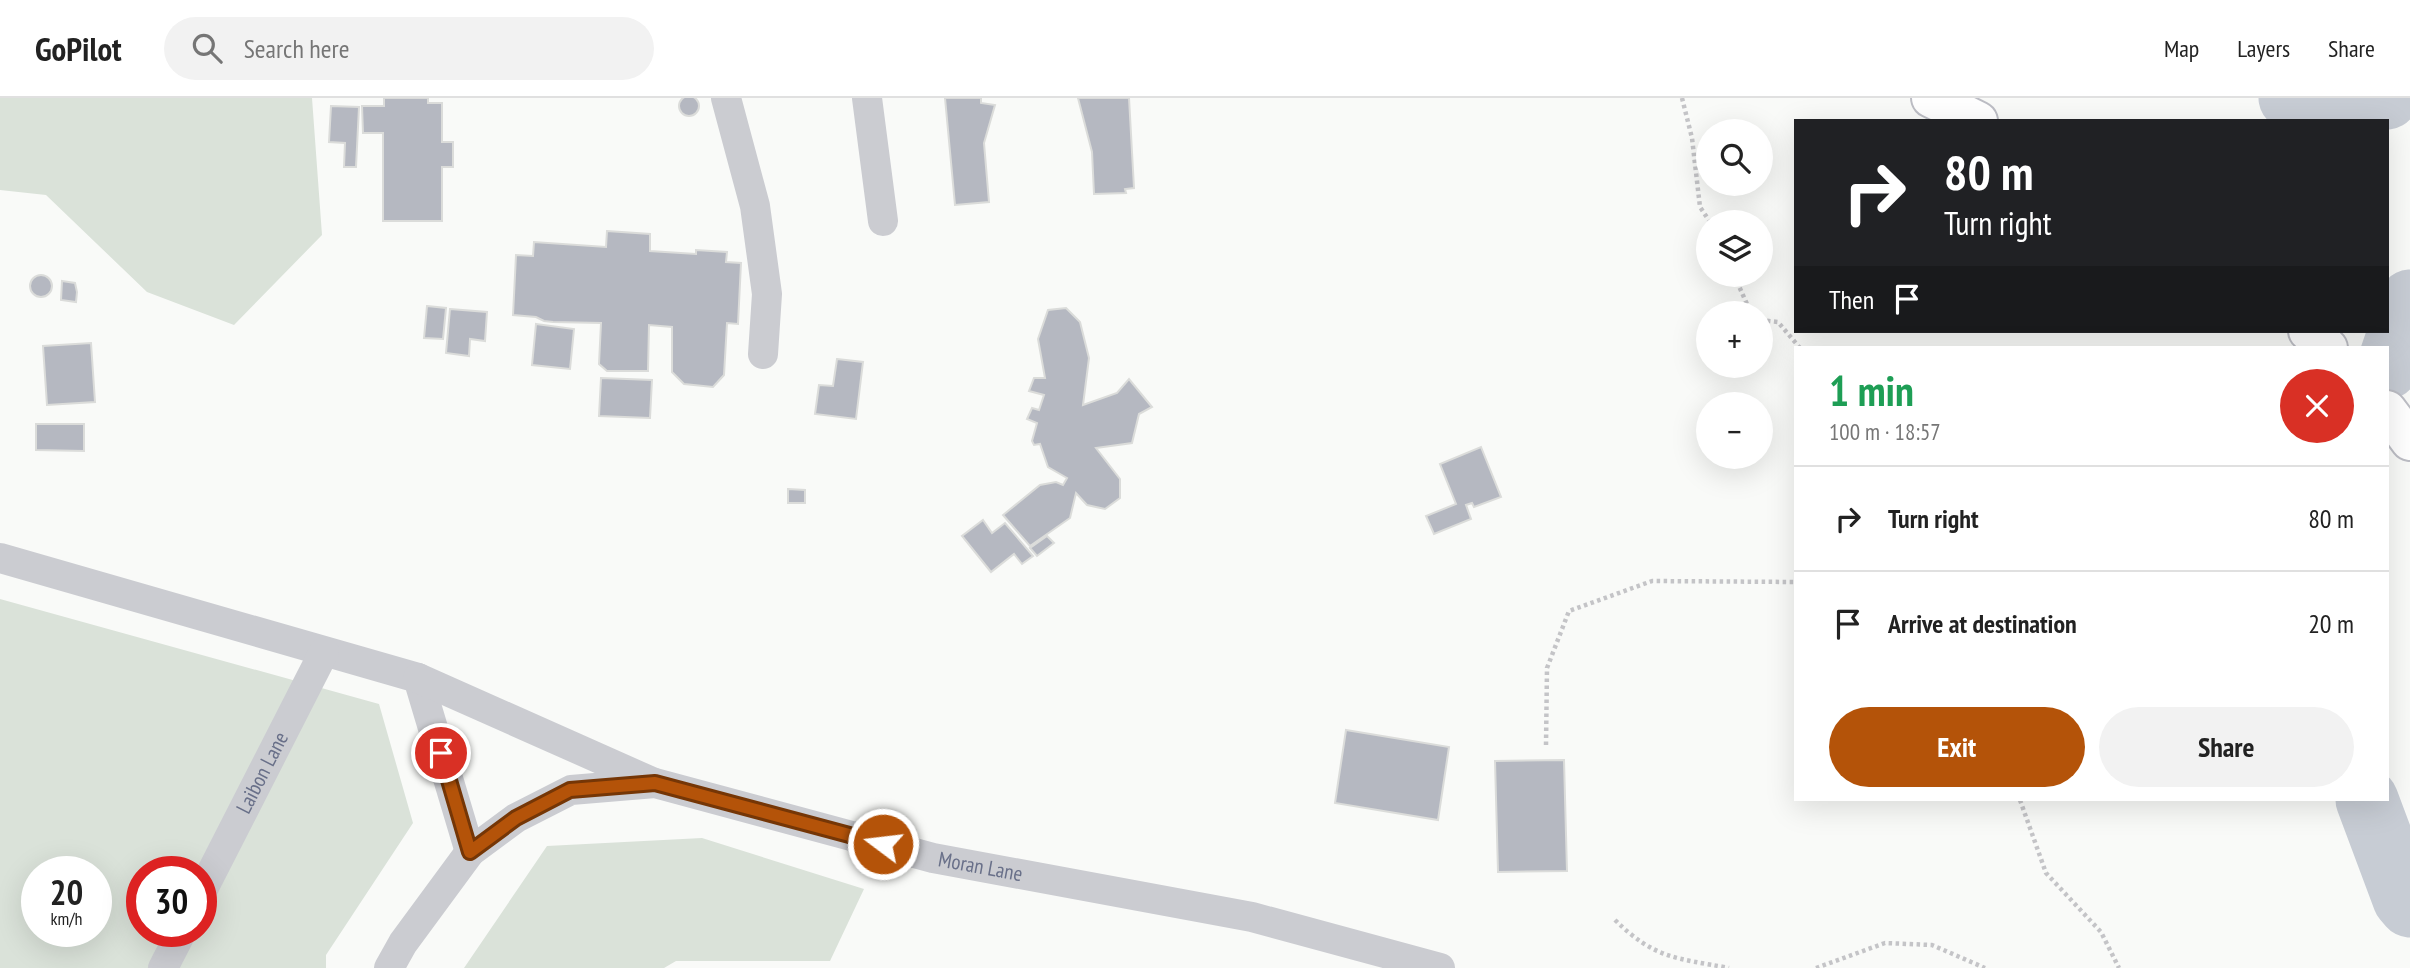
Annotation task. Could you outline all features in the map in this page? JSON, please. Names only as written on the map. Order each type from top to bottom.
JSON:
[{"type":"street","points":[[726,98],[755,206],[767,294],[763,354]]},
{"type":"street","points":[[867,98],[883,221]]},
{"type":"street","points":[[1931,98],[1974,119]]},
{"type":"street","points":[[2310,333],[2326,346]]},
{"type":"street","points":[[0,558],[418,678],[655,783]]},
{"type":"street","name":"Laibon Lane","points":[[217,862],[324,652]]},
{"type":"street","points":[[418,678],[470,852]]},
{"type":"street","name":"Moran Lane","points":[[389,968],[403,943],[470,852],[516,818],[570,790],[655,783],[933,858],[1252,917],[1440,968]]},
{"type":"street","points":[[163,968],[174,947]]},
{"type":"path","points":[[1682,98],[1692,138],[1702,210]]},
{"type":"path","points":[[1773,321],[1778,322],[1798,346]]},
{"type":"path","points":[[1546,745],[1547,668],[1569,611],[1652,581],[1794,582]]},
{"type":"path","points":[[2020,801],[2046,873],[2101,932],[2119,968]]},
{"type":"path","points":[[1615,920],[1637,941],[1666,957],[1729,968]]},
{"type":"path","points":[[1816,968],[1885,943],[1932,945],[1984,968]]},
{"type":"shaded area","points":[[0,98],[312,98],[322,235],[234,325],[147,292],[46,195],[0,190]]},
{"type":"shaded area","points":[[0,599],[379,704],[413,823],[326,955],[326,968],[0,968]]},
{"type":"shaded area","points":[[702,838],[864,889],[830,961],[676,961],[664,968],[464,968],[547,846]]},
{"type":"building","points":[[689,96],[696,99],[699,106],[696,113],[689,116],[682,113],[679,106],[682,99]]},
{"type":"building","points":[[384,98],[428,98],[428,103],[442,103],[442,142],[453,142],[453,167],[442,167],[442,221],[383,221],[383,133],[363,133],[362,106],[384,106]]},
{"type":"building","points":[[945,98],[981,98],[981,103],[995,105],[984,143],[989,202],[955,205]]},
{"type":"building","points":[[1078,98],[1129,98],[1134,188],[1125,189],[1126,193],[1094,194],[1092,152]]},
{"type":"building","points":[[331,106],[359,107],[356,167],[344,167],[345,143],[329,142]]},
{"type":"building","points":[[607,231],[650,234],[650,251],[696,254],[696,250],[727,252],[726,262],[741,263],[738,324],[727,323],[724,375],[713,387],[684,384],[672,372],[672,327],[649,325],[648,371],[607,371],[599,364],[601,323],[553,322],[513,315],[516,255],[533,256],[534,242],[606,247]]},
{"type":"building","points":[[41,275],[49,278],[52,286],[49,294],[41,297],[33,294],[30,286],[33,278]]},
{"type":"building","points":[[62,281],[75,283],[76,302],[61,300]]},
{"type":"building","points":[[427,306],[446,308],[443,339],[424,338]]},
{"type":"building","points":[[1066,308],[1080,322],[1089,358],[1083,405],[1117,393],[1129,379],[1152,407],[1139,414],[1132,443],[1096,448],[1120,479],[1120,498],[1105,509],[1087,505],[1076,493],[1070,518],[1030,546],[1003,515],[1040,485],[1056,482],[1063,485],[1067,478],[1048,467],[1040,444],[1034,445],[1032,441],[1037,423],[1027,419],[1032,408],[1039,410],[1044,395],[1029,391],[1034,378],[1045,378],[1038,339],[1048,310]]},
{"type":"building","points":[[450,309],[487,312],[485,341],[470,339],[469,356],[446,353]]},
{"type":"building","points":[[536,324],[574,329],[570,369],[532,365]]},
{"type":"building","points":[[91,343],[95,402],[47,405],[43,346]]},
{"type":"building","points":[[837,359],[863,362],[856,419],[815,414],[819,385],[833,386]]},
{"type":"building","points":[[601,378],[652,380],[650,418],[599,416]]},
{"type":"building","points":[[36,424],[84,424],[84,451],[36,450]]},
{"type":"building","points":[[1481,447],[1501,497],[1474,507],[1472,503],[1466,505],[1471,519],[1434,534],[1426,516],[1456,504],[1440,464]]},
{"type":"building","points":[[788,489],[805,490],[805,503],[788,503]]},
{"type":"building","points":[[983,520],[992,533],[1005,523],[1033,556],[1022,564],[1014,554],[991,572],[962,536]]},
{"type":"building","points":[[1047,536],[1054,543],[1037,556],[1030,548]]},
{"type":"building","points":[[1346,730],[1449,747],[1438,820],[1335,803]]},
{"type":"building","points":[[1564,760],[1567,871],[1498,872],[1495,761]]},
{"type":"waterway","points":[[2290,98],[2325,106],[2387,98]]},
{"type":"waterway","points":[[2389,362],[2410,301]]},
{"type":"waterway","points":[[2367,801],[2404,899],[2410,906]]},
{"type":"route","points":[[441,753],[470,852],[516,818],[570,790],[655,783],[883,844]]}]
